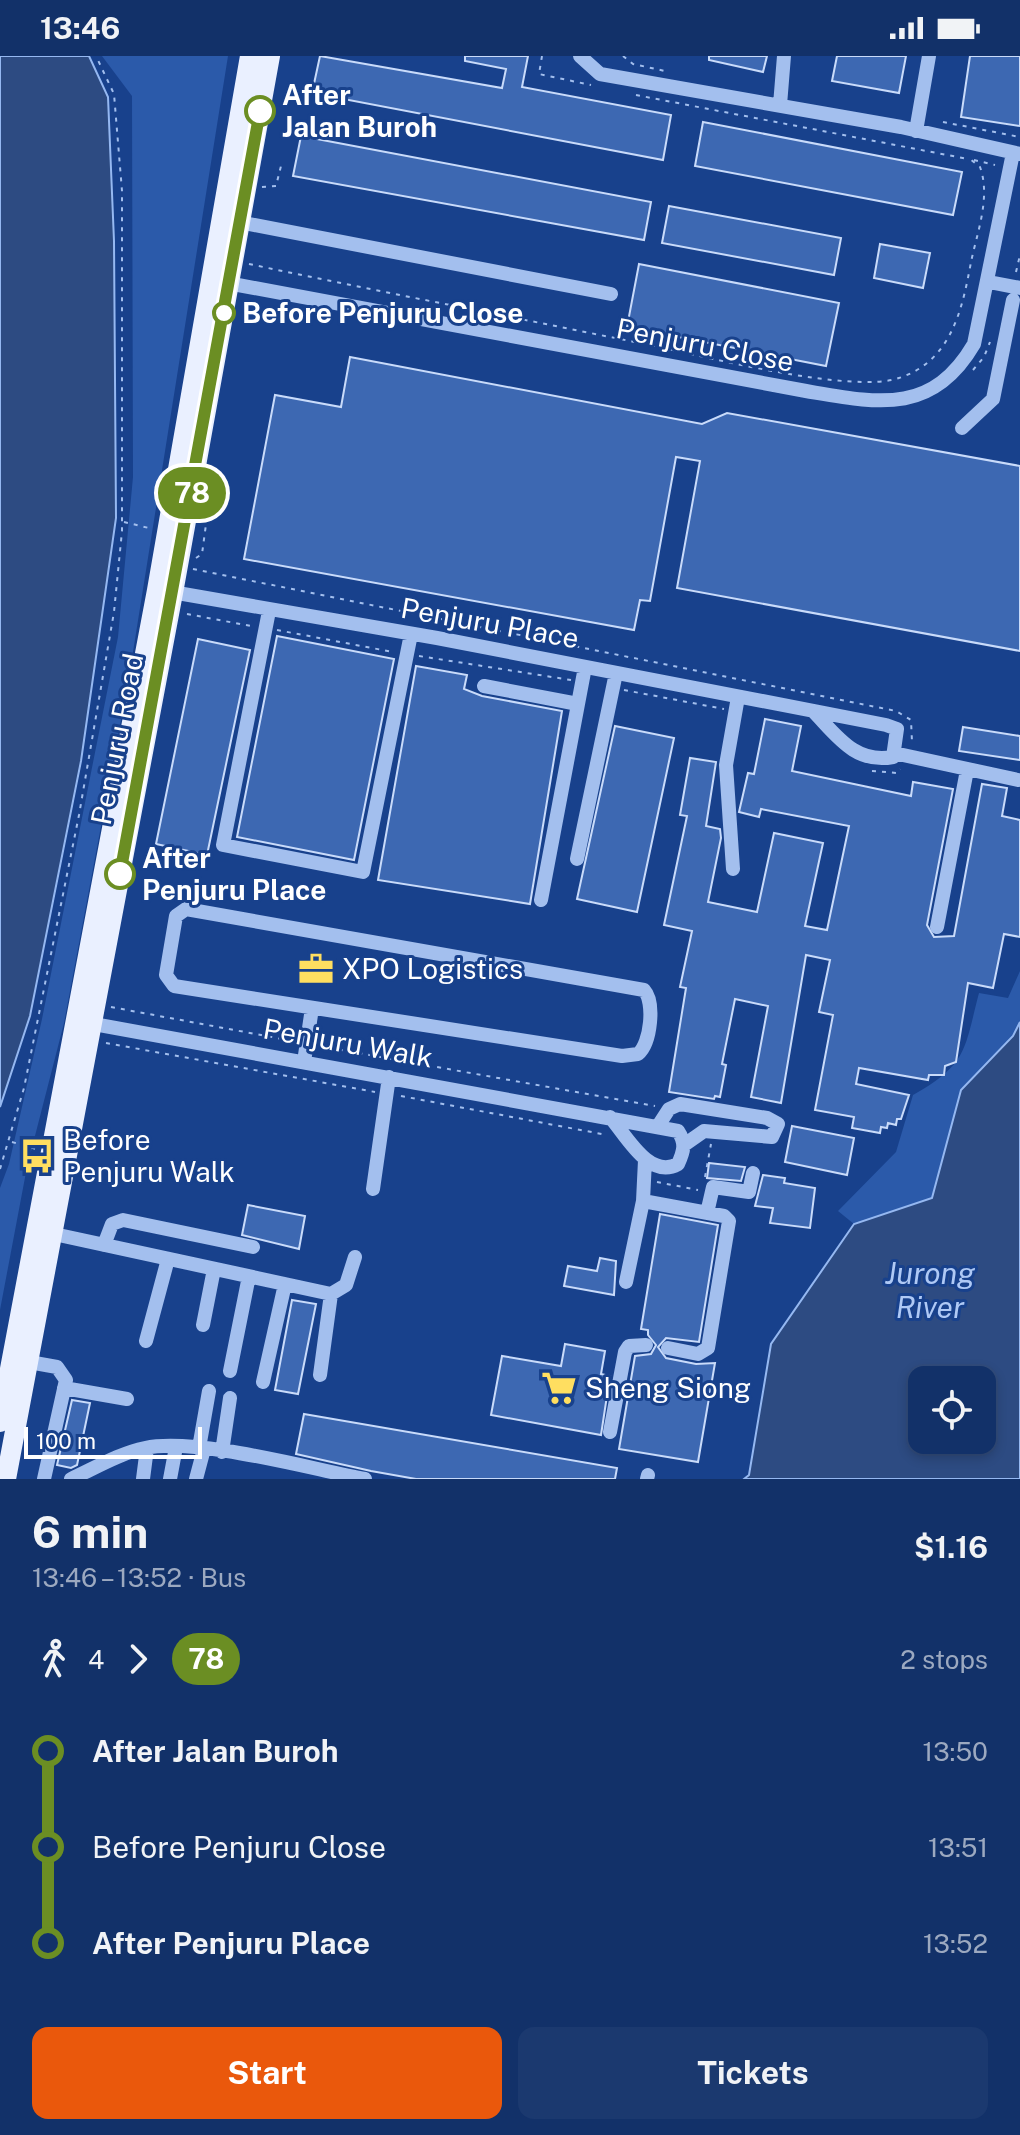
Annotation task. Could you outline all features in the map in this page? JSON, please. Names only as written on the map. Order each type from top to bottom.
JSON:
[{"type":"main road","name":"Penjuru Road","points":[[167,598],[178,565],[232,220],[250,56]]},
{"type":"main road","name":"Penjuru Road","points":[[232,220],[270,56]]},
{"type":"main road","name":"Penjuru Road","points":[[6,1479],[54,1234],[222,282]]},
{"type":"main road","name":"Penjuru Road","points":[[0,1422],[51,1157],[89,1029]]},
{"type":"street","name":"Penjuru Close","points":[[222,282],[859,400],[896,401],[937,388],[963,362],[974,344],[988,289],[1010,168],[1016,153],[780,105],[600,74],[580,56]]},
{"type":"street","points":[[780,105],[784,56]]},
{"type":"street","points":[[916,131],[929,56]]},
{"type":"street","points":[[232,220],[611,294]]},
{"type":"street","points":[[962,428],[993,399],[1018,291],[988,289]]},
{"type":"street","name":"Penjuru Place","points":[[167,598],[411,634],[585,667],[614,680],[736,704],[813,711],[897,729],[901,756]]},
{"type":"street","points":[[269,611],[223,845],[363,872],[411,634]]},
{"type":"street","points":[[541,900],[585,667]]},
{"type":"street","points":[[577,859],[614,680]]},
{"type":"street","points":[[484,686],[578,704]]},
{"type":"street","points":[[733,869],[726,765],[736,704]]},
{"type":"street","points":[[813,711],[856,755],[877,760],[901,756],[1018,780]]},
{"type":"street","points":[[937,927],[967,770]]},
{"type":"street","points":[[186,909],[644,990],[650,1004],[646,1044],[633,1057],[312,1008],[169,983],[166,975],[178,912],[186,909]]},
{"type":"street","points":[[304,1062],[312,1008]]},
{"type":"street","name":"Penjuru Walk","points":[[89,1029],[304,1062],[658,1126],[678,1131],[684,1145]]},
{"type":"street","points":[[373,1189],[389,1077]]},
{"type":"street","points":[[610,1117],[645,1160],[673,1167],[678,1164],[684,1145],[699,1132],[764,1138],[772,1137],[778,1124],[767,1118],[689,1105],[669,1109],[658,1126]]},
{"type":"street","points":[[626,1282],[643,1201],[645,1160]]},
{"type":"street","points":[[707,1213],[713,1187],[749,1192],[753,1173]]},
{"type":"street","points":[[643,1201],[724,1216],[729,1221],[708,1348],[698,1354],[668,1348]]},
{"type":"street","points":[[104,1245],[112,1224],[123,1220],[253,1247]]},
{"type":"street","points":[[54,1234],[331,1294],[346,1285],[355,1257]]},
{"type":"street","points":[[146,1341],[168,1259]]},
{"type":"street","points":[[203,1325],[214,1269]]},
{"type":"street","points":[[230,1371],[249,1276]]},
{"type":"street","points":[[263,1382],[285,1284]]},
{"type":"street","points":[[320,1375],[331,1294]]},
{"type":"street","points":[[610,1432],[625,1352],[629,1346],[646,1345]]},
{"type":"street","points":[[29,1362],[57,1367],[63,1372],[64,1388],[44,1479]]},
{"type":"street","points":[[64,1388],[127,1399]]},
{"type":"street","points":[[196,1479],[209,1391]]},
{"type":"street","points":[[222,1452],[230,1398]]},
{"type":"street","points":[[170,1479],[176,1447]]},
{"type":"street","points":[[71,1479],[147,1448],[176,1447],[222,1452],[324,1475],[365,1479]]},
{"type":"street","points":[[143,1479],[147,1448]]},
{"type":"path","points":[[0,1169],[10,1142],[79,815],[114,612],[123,522],[122,191],[114,94],[96,56]]},
{"type":"path","points":[[542,56],[539,74],[597,87]]},
{"type":"path","points":[[626,93],[1010,168]]},
{"type":"path","points":[[247,264],[751,366],[845,381],[897,379],[924,366],[943,350],[962,309],[984,195],[980,167],[970,159]]},
{"type":"path","points":[[261,186],[276,186],[282,162]]},
{"type":"path","points":[[123,522],[141,526]]},
{"type":"path","points":[[178,565],[896,711],[911,720],[897,773],[872,771]]},
{"type":"path","points":[[167,598],[266,628],[582,682]]},
{"type":"path","points":[[614,680],[736,704]]},
{"type":"path","points":[[106,1006],[669,1109]]},
{"type":"path","points":[[89,1029],[386,1094],[617,1138]]},
{"type":"path","points":[[705,1177],[713,1133]]},
{"type":"path","points":[[10,1142],[51,1157]]},
{"type":"path","points":[[644,1179],[702,1191]]},
{"type":"shaded area","points":[[102,56],[228,56],[129,677],[64,1023],[27,1167],[0,1310],[0,1188],[9,1164],[42,1019],[118,637],[133,477],[132,96]]},
{"type":"shaded area","points":[[1020,971],[1020,1022],[1013,1036],[961,1090],[932,1198],[854,1224],[838,1211],[896,1152],[913,1095],[944,1074],[961,1054],[979,993],[1008,998]]},
{"type":"water","points":[[0,56],[89,56],[108,97],[114,241],[116,518],[81,761],[30,1016],[0,1107]]},
{"type":"water","name":"Jurong River","points":[[1020,1022],[1020,1479],[744,1479],[749,1475],[771,1344],[854,1224],[932,1198],[961,1090],[1013,1036]]},
{"type":"building","points":[[320,56],[502,88],[506,69],[465,61],[465,56],[528,56],[522,87],[671,115],[663,160],[312,93]]},
{"type":"building","points":[[709,56],[767,56],[763,72],[709,60]]},
{"type":"building","points":[[837,56],[906,56],[899,93],[832,81]]},
{"type":"building","points":[[970,56],[1020,56],[1020,126],[961,117]]},
{"type":"building","points":[[703,122],[962,172],[953,215],[695,166]]},
{"type":"building","points":[[301,136],[651,202],[644,240],[293,176]]},
{"type":"building","points":[[669,206],[841,238],[834,275],[662,243]]},
{"type":"building","points":[[880,244],[930,253],[923,288],[874,278]]},
{"type":"building","points":[[639,264],[839,303],[826,366],[627,327]]},
{"type":"building","points":[[350,357],[702,424],[727,413],[1020,466],[1020,651],[677,588],[700,461],[676,457],[650,601],[640,600],[634,630],[244,559],[275,395],[341,407]]},
{"type":"building","points":[[277,636],[394,659],[354,860],[237,837]]},
{"type":"building","points":[[198,639],[250,650],[207,855],[156,844]]},
{"type":"building","points":[[416,666],[467,675],[464,689],[482,696],[562,711],[530,904],[378,880]]},
{"type":"building","points":[[765,719],[801,726],[792,771],[911,796],[913,782],[953,789],[927,925],[934,937],[954,936],[982,784],[1007,788],[1002,816],[1020,820],[1020,937],[1004,934],[993,988],[968,983],[956,1062],[945,1066],[944,1075],[929,1075],[928,1080],[859,1068],[856,1084],[909,1095],[901,1119],[897,1119],[896,1125],[888,1123],[887,1128],[881,1127],[880,1133],[852,1128],[854,1117],[815,1110],[833,1015],[819,1012],[830,960],[806,955],[781,1103],[751,1097],[768,1006],[735,999],[722,1064],[726,1065],[720,1097],[715,1096],[714,1099],[669,1092],[686,988],[680,987],[692,931],[664,925],[687,816],[680,815],[690,758],[716,762],[706,826],[720,829],[721,838],[708,902],[757,912],[774,833],[823,843],[805,926],[827,930],[849,826],[761,809],[759,817],[739,812],[748,773],[754,774]]},
{"type":"building","points":[[615,726],[674,738],[637,912],[577,899]]},
{"type":"building","points":[[963,727],[1020,736],[1020,760],[959,751]]},
{"type":"building","points":[[792,1126],[854,1138],[847,1175],[785,1162]]},
{"type":"building","points":[[709,1163],[745,1167],[741,1181],[707,1178]]},
{"type":"building","points":[[763,1175],[785,1178],[784,1183],[815,1188],[810,1228],[770,1223],[773,1208],[755,1206]]},
{"type":"building","points":[[248,1205],[305,1216],[299,1249],[242,1235]]},
{"type":"building","points":[[660,1214],[718,1225],[699,1342],[666,1338],[658,1347],[666,1358],[696,1364],[715,1363],[698,1462],[619,1449],[635,1356],[651,1354],[656,1345],[648,1330],[641,1329]]},
{"type":"building","points":[[600,1258],[616,1261],[614,1295],[564,1286],[568,1266],[597,1271]]},
{"type":"building","points":[[292,1300],[316,1304],[298,1394],[275,1390]]},
{"type":"building","points":[[565,1344],[605,1351],[601,1374],[610,1376],[601,1435],[491,1415],[502,1356],[561,1366]]},
{"type":"building","points":[[72,1400],[90,1403],[77,1465],[71,1468],[57,1465]]},
{"type":"building","points":[[304,1414],[617,1468],[615,1479],[416,1479],[371,1471],[296,1454]]},
{"type":"bus line","name":"78","points":[[120,874],[260,111]]},
{"type":"place","name":"After Jalan Buroh","points":[[260,111]]},
{"type":"place","name":"Before Penjuru Close","points":[[224,313]]},
{"type":"place","name":"After Penjuru Place","points":[[120,874]]},
{"type":"place","name":"XPO Logistics","points":[[316,969]]},
{"type":"place","name":"Before Penjuru Walk","points":[[37,1156]]},
{"type":"place","name":"Sheng Siong","points":[[559,1388]]}]
